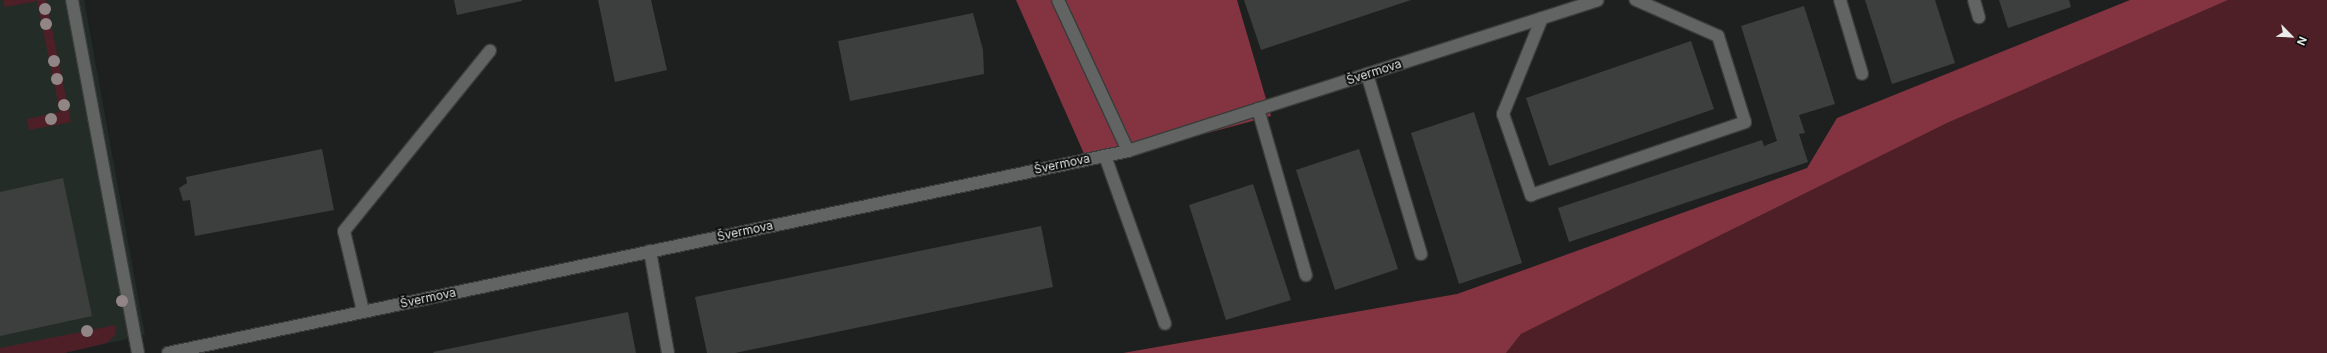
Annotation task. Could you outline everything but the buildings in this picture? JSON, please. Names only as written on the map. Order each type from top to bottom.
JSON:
[{"type":"street","points":[[72,0],[138,353]]},
{"type":"street","points":[[1058,0],[1128,151]]},
{"type":"street","name":"Švermova","points":[[168,353],[1128,151],[1597,0]]},
{"type":"street","points":[[1542,18],[1503,114],[1531,195],[1745,122],[1718,36],[1636,0]]},
{"type":"street","points":[[1840,0],[1862,74]]},
{"type":"street","points":[[1974,0],[1979,17]]},
{"type":"street","points":[[363,312],[344,231],[490,51]]},
{"type":"street","points":[[1367,74],[1421,254]]},
{"type":"street","points":[[1258,109],[1306,275]]},
{"type":"street","points":[[1105,156],[1165,324]]},
{"type":"street","points":[[650,251],[668,353]]},
{"type":"shaded area","points":[[0,0],[84,0],[145,335],[64,353],[0,353]]},
{"type":"shaded area","points":[[3,0],[46,0],[71,122],[29,130],[27,119],[60,112],[37,1],[5,7]]},
{"type":"shaded area","points":[[1016,0],[1237,0],[1271,116],[1089,165]]},
{"type":"shaded area","points":[[2130,0],[2228,0],[1947,123],[1521,334],[1506,353],[1123,353],[1457,294],[1807,168],[1837,118]]},
{"type":"shaded area","points":[[2228,0],[2327,0],[2327,353],[1506,353],[1521,334],[1947,123]]},
{"type":"shaded area","points":[[116,325],[115,335],[107,343],[64,353],[0,353],[0,348]]}]
